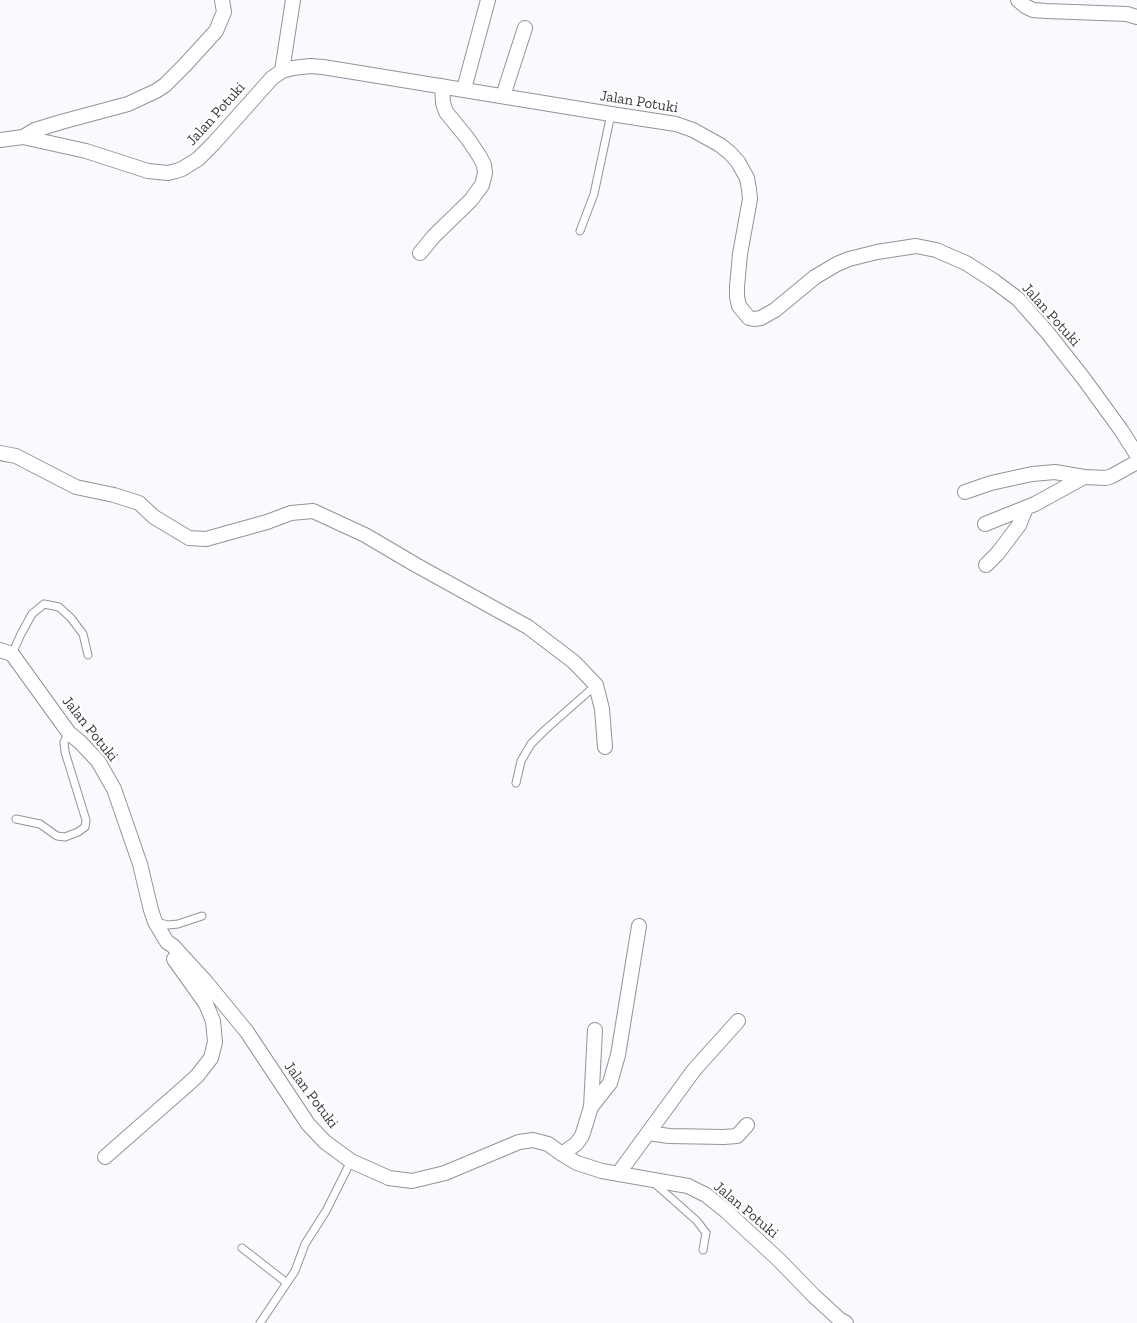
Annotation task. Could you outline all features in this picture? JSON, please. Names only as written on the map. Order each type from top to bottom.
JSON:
[{"type":"street","points":[[23,137],[35,130],[55,123],[128,104],[165,85],[216,31],[224,12],[222,0]]},
{"type":"street","points":[[282,71],[293,0]]},
{"type":"street","points":[[464,89],[488,0]]},
{"type":"street","points":[[1018,0],[1032,10],[1126,14],[1137,17]]},
{"type":"street","points":[[503,96],[525,28]]},
{"type":"street","name":"Jalan Potuki","points":[[0,140],[23,137],[86,151],[148,171],[176,172],[198,159],[272,78],[282,71],[302,67],[322,67],[685,126],[720,145],[730,153],[738,162],[747,178],[750,200],[738,271],[737,298],[739,306],[749,318],[761,318],[815,277],[837,264],[861,256],[888,249],[916,246],[948,254],[994,281],[1018,300],[1047,332],[1084,379],[1117,423],[1137,455]]},
{"type":"street","points":[[420,253],[478,192],[482,185],[484,173],[484,164],[480,157],[446,112],[443,103],[442,86]]},
{"type":"street","points":[[0,453],[16,456],[76,487],[114,495],[139,503],[154,517],[189,538],[206,539],[267,522],[291,513],[313,510],[365,535],[528,627],[574,662],[596,685],[602,709],[605,747]]},
{"type":"street","points":[[965,492],[991,483],[1032,474],[1055,472],[1084,477],[1106,478],[1137,462]]},
{"type":"street","points":[[985,524],[1026,508],[1084,477]]},
{"type":"street","points":[[986,565],[998,553],[1019,525],[1026,508]]},
{"type":"street","name":"Jalan Potuki","points":[[6,652],[69,733],[98,761],[114,789],[140,864],[151,910],[167,942],[173,946],[206,982],[247,1032],[308,1124],[325,1142],[351,1161],[389,1178],[412,1181],[445,1173],[519,1142],[533,1140],[548,1144],[577,1163],[602,1171],[688,1186],[706,1195],[726,1211],[779,1260],[814,1296],[846,1323]]},
{"type":"street","points":[[591,1107],[610,1083],[618,1055],[639,926]]},
{"type":"street","points":[[105,1157],[197,1076],[211,1058],[215,1042],[213,1021],[206,1004],[174,959],[167,942]]},
{"type":"street","points":[[618,1174],[694,1070],[738,1021]]},
{"type":"street","points":[[562,1154],[576,1144],[582,1136],[591,1107],[596,1030]]},
{"type":"street","points":[[648,1133],[669,1136],[737,1136],[747,1125]]},
{"type":"lane","points":[[580,231],[594,194],[611,114]]},
{"type":"lane","points":[[6,652],[21,634],[32,614],[44,604],[59,607],[71,618],[83,634],[88,655]]},
{"type":"lane","points":[[516,783],[520,761],[531,744],[596,685]]},
{"type":"lane","points":[[16,819],[40,824],[57,836],[65,837],[85,827],[86,820],[64,742],[69,733]]},
{"type":"lane","points":[[156,922],[168,925],[178,924],[202,916]]},
{"type":"lane","points":[[260,1323],[295,1271],[305,1244],[326,1211],[351,1161]]},
{"type":"lane","points":[[650,1180],[697,1221],[706,1233],[702,1250]]},
{"type":"lane","points":[[242,1248],[287,1283]]}]
